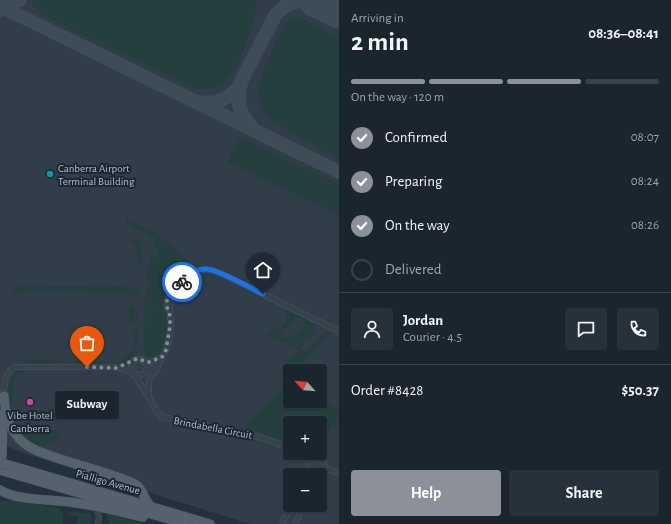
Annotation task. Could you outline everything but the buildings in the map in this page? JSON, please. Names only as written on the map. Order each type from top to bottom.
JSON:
[{"type":"main road","points":[[4,396],[2,454],[4,469]]},
{"type":"main road","points":[[4,396],[6,413],[10,424],[24,444],[69,462],[135,484],[142,490],[147,503],[151,507]]},
{"type":"main road","name":"Pialligo Avenue","points":[[0,463],[4,469],[186,524]]},
{"type":"main road","name":"Pialligo Avenue","points":[[4,469],[151,507],[210,524]]},
{"type":"main road","points":[[0,490],[12,495]]},
{"type":"main road","points":[[0,494],[74,502],[170,524]]},
{"type":"street","points":[[149,397],[149,379],[159,366],[164,355],[170,326],[167,298],[172,290],[194,272],[206,269],[212,270],[339,331]]},
{"type":"street","points":[[116,368],[139,359],[145,362],[154,361],[164,355]]},
{"type":"street","points":[[0,406],[4,396],[6,377],[8,372],[14,368],[21,366],[116,368],[140,376],[157,365],[164,355]]},
{"type":"street","points":[[133,362],[131,366],[133,373]]},
{"type":"street","points":[[145,362],[147,367],[144,380],[149,397]]},
{"type":"street","name":"Brindabella Circuit","points":[[133,373],[149,397],[156,412],[164,418],[250,435],[283,446]]},
{"type":"street","points":[[309,468],[310,461],[320,459],[325,464],[325,468]]},
{"type":"street","points":[[327,469],[339,473]]},
{"type":"street","points":[[95,506],[99,516],[98,524]]},
{"type":"street","points":[[282,524],[288,512]]},
{"type":"street","points":[[295,524],[301,512]]},
{"type":"shaded area","points":[[0,0],[339,0],[339,524],[250,524],[26,454],[0,443]]},
{"type":"green space","points":[[34,0],[255,0],[256,10],[253,25],[239,60],[228,78],[221,84],[212,88],[202,89],[189,86],[45,16],[34,7],[32,3]]},
{"type":"green space","points":[[297,16],[339,37],[339,159],[272,121],[264,113],[259,104],[258,88],[275,41],[288,21]]},
{"type":"green space","points":[[241,137],[339,184],[339,215],[228,162],[234,147]]},
{"type":"green space","points":[[126,218],[156,233],[188,260],[188,269],[172,286],[145,273],[151,258],[158,257],[158,247],[155,247],[153,239],[150,236],[126,223]]},
{"type":"green space","points":[[130,239],[137,240],[142,243],[142,265],[137,261],[136,245]]},
{"type":"green space","points":[[147,275],[170,287],[165,299],[166,313],[145,296],[150,284],[146,276]]},
{"type":"green space","points":[[15,286],[130,287],[136,289],[139,295],[128,295],[128,292],[23,291],[22,293],[14,293]]},
{"type":"green space","points":[[145,299],[167,315],[167,331],[164,344],[160,354],[153,359],[146,358],[144,350]]},
{"type":"green space","points":[[129,305],[136,309],[138,321],[129,324]]},
{"type":"green space","points":[[288,311],[316,324],[316,326],[295,347],[286,343],[305,325],[304,321],[298,318],[282,331],[282,335],[290,339],[285,343],[267,336],[274,331],[276,327],[279,329],[288,319],[284,316]]},
{"type":"green space","points":[[132,327],[138,329],[136,351],[131,358],[122,364],[25,363],[26,360],[122,362],[122,357],[126,356],[132,351],[135,341],[135,333],[131,333]]},
{"type":"green space","points":[[318,327],[318,330],[303,344],[301,349],[302,351],[308,351],[326,331],[331,333],[301,364],[285,364],[298,351],[295,349]]},
{"type":"green space","points":[[283,366],[283,372],[279,370]]},
{"type":"green space","points":[[25,370],[26,372],[15,376],[12,406],[13,417],[17,426],[25,431],[34,432],[43,429],[48,431],[58,429],[60,433],[56,440],[44,445],[32,443],[20,435],[10,415],[10,380],[15,371]]},
{"type":"green space","points":[[283,388],[283,408],[327,408],[327,403],[339,409],[339,420],[327,431],[327,416],[283,416],[283,441],[244,426]]},
{"type":"green space","points":[[10,500],[59,508],[63,512],[63,524],[0,524],[0,501]]},
{"type":"green space","points":[[68,510],[71,512],[77,511],[91,514],[92,521],[89,524],[77,524],[77,516],[71,516],[67,513]]},
{"type":"green space","points":[[106,513],[136,522],[146,524],[110,524]]},
{"type":"taxiway","points":[[0,10],[20,0]]},
{"type":"taxiway","points":[[200,102],[215,102],[229,96],[237,89],[276,14],[285,6],[301,0]]},
{"type":"taxiway","points":[[0,6],[339,172]]},
{"type":"taxiway","points":[[241,83],[239,95],[241,112],[252,127]]},
{"type":"runway","points":[[316,0],[339,11]]},
{"type":"way so far","points":[[87,367],[116,368],[133,362],[136,359],[150,362],[162,357],[166,350],[170,326],[167,300],[172,290],[182,282]]},
{"type":"place","name":"Canberra Airport Terminal Building","points":[[50,174]]},
{"type":"place","name":"Subway","points":[[87,367]]},
{"type":"place","name":"Vibe Hotel Canberra","points":[[30,402]]},
{"type":"route","points":[[182,282],[194,272],[206,269],[218,272],[263,294]]}]
